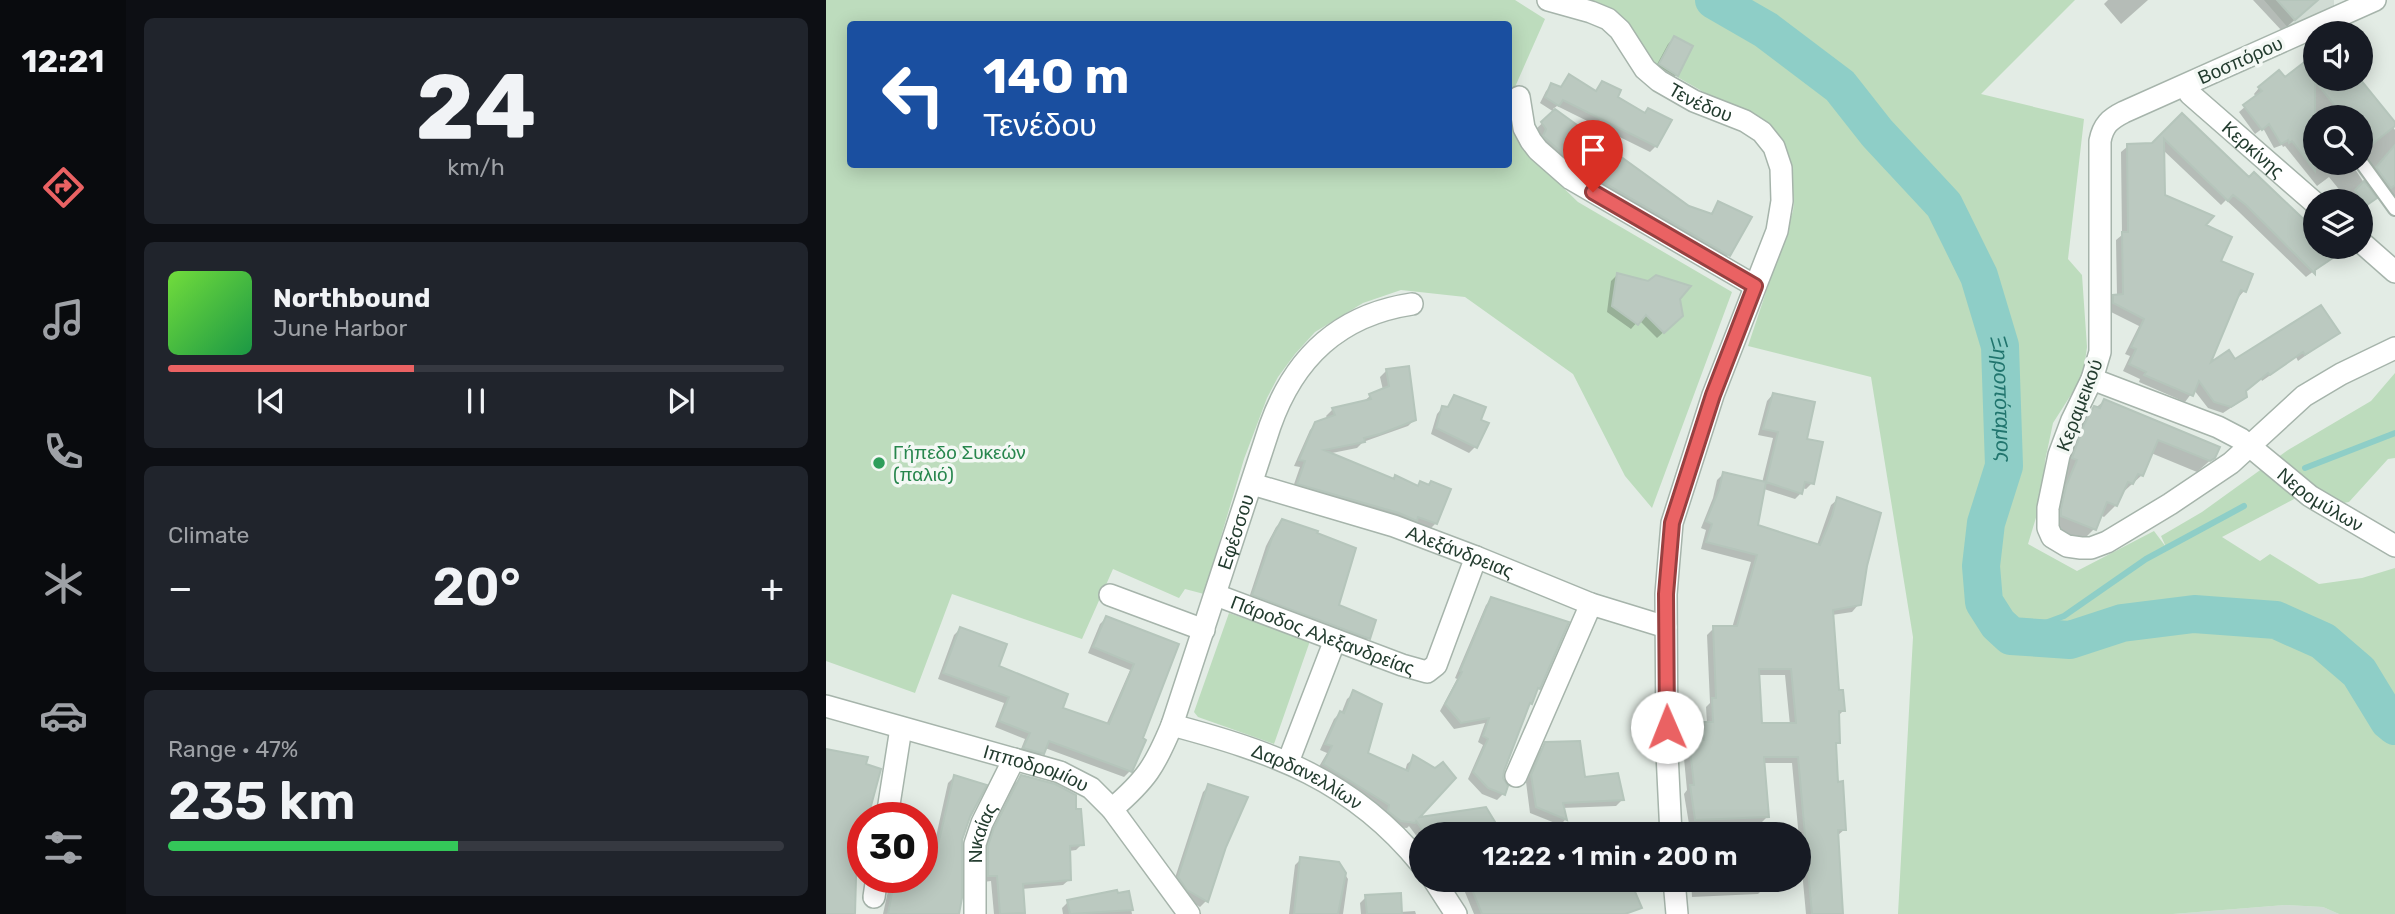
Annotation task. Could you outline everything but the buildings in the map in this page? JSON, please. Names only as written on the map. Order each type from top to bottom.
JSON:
[{"type":"street","name":"Τενέδου","points":[[1548,0],[1608,19],[1620,30],[1643,66],[1652,75],[1694,101],[1745,121],[1769,139],[1779,158],[1783,183],[1780,220],[1755,286]]},
{"type":"street","name":"Βοσπόρου","points":[[2186,90],[2375,0]]},
{"type":"street","name":"Κερκίνης","points":[[2186,90],[2303,192]]},
{"type":"street","name":"Κεραμεικού","points":[[2186,90],[2112,118],[2101,134],[2101,340],[2092,379],[2072,419],[2059,455],[2048,508],[2049,532],[2056,541],[2086,549],[2107,542],[2171,504],[2252,446],[2310,392],[2395,348]]},
{"type":"street","points":[[1519,97],[1524,128],[1531,141],[1570,179],[1755,286],[1717,384],[1674,512],[1667,566],[1666,627],[1670,822]]},
{"type":"street","points":[[2373,253],[2395,272]]},
{"type":"street","name":"Εφέσσου","points":[[1112,809],[1144,780],[1172,725],[1280,399],[1305,359],[1323,342],[1345,327],[1378,312],[1412,304]]},
{"type":"street","name":"Νερομύλων","points":[[2092,379],[2218,427],[2252,446],[2310,496],[2395,545]]},
{"type":"street","name":"Αλεξάνδρειας","points":[[1252,484],[1394,526],[1476,556],[1591,604],[1666,627]]},
{"type":"street","name":"Πάροδος Αλεξανδρείας","points":[[1216,595],[1419,671],[1432,671],[1476,556]]},
{"type":"street","points":[[1110,595],[1204,630]]},
{"type":"street","points":[[1516,776],[1591,604]]},
{"type":"street","points":[[1288,762],[1335,640]]},
{"type":"street","name":"Ιπποδρομίου","points":[[826,706],[1060,772],[1091,788],[1112,809],[1189,914]]},
{"type":"street","name":"Δαρδανελλίων","points":[[1172,725],[1241,744],[1288,762],[1328,782],[1357,802],[1409,852]]},
{"type":"street","points":[[889,802],[901,728]]},
{"type":"street","name":"Νικαίας","points":[[975,914],[975,844],[982,823],[1014,759]]},
{"type":"street","points":[[1441,892],[1456,914]]},
{"type":"street","points":[[1675,892],[1677,914]]},
{"type":"lane","points":[[2370,175],[2395,209]]},
{"type":"shaded area","points":[[2264,0],[2334,0],[2334,14],[2315,21],[2303,21],[2303,25],[2290,30]]},
{"type":"shaded area","points":[[2285,905],[2323,907],[2339,914],[2173,914]]},
{"type":"green space","points":[[826,0],[1515,0],[1545,19],[1512,94],[1512,21],[847,21],[847,168],[1512,168],[1512,100],[1523,149],[1578,202],[1732,292],[1652,508],[1625,476],[1573,374],[1465,297],[1401,290],[1363,303],[1315,332],[1278,377],[1267,398],[1244,459],[1204,594],[1185,589],[1179,598],[1113,569],[1082,639],[952,594],[915,693],[826,661]]},
{"type":"green space","points":[[1584,0],[2075,0],[1981,94],[2084,119],[2068,259],[2082,275],[2087,347],[2083,376],[2053,423],[2038,511],[2028,544],[2077,571],[2154,531],[2166,547],[2161,536],[2202,512],[2288,450],[2371,401],[2395,373],[2395,458],[2388,459],[2349,502],[2316,508],[2298,497],[2222,537],[2260,561],[2270,554],[2319,584],[2362,578],[2395,568],[2395,914],[2339,914],[2323,907],[2285,905],[2173,914],[1898,914],[1913,637],[1871,377],[1748,346],[1793,211],[1788,166],[1721,102],[1658,66],[1640,45]]},
{"type":"green space","points":[[1229,613],[1310,641],[1274,744],[1198,717],[1194,712]]},
{"type":"waterway","name":"Ξηροπόταμος","points":[[1714,0],[1766,30],[1840,86],[1877,133],[1944,205],[1979,276],[2000,346],[2004,466],[1986,523],[1981,566],[1984,602],[1998,624],[2011,636],[2070,640],[2122,623],[2194,614],[2276,620],[2323,641],[2359,672],[2389,721],[2395,726]]},
{"type":"waterway","points":[[2305,468],[2395,433]]},
{"type":"waterway","points":[[2011,636],[2064,616],[2146,559],[2244,506]]},
{"type":"place","name":"Γήπεδο Συκεών (παλιό)","points":[[879,463]]},
{"type":"route","points":[[1593,192],[1755,286],[1713,395],[1672,523],[1666,594],[1667,727]]}]
